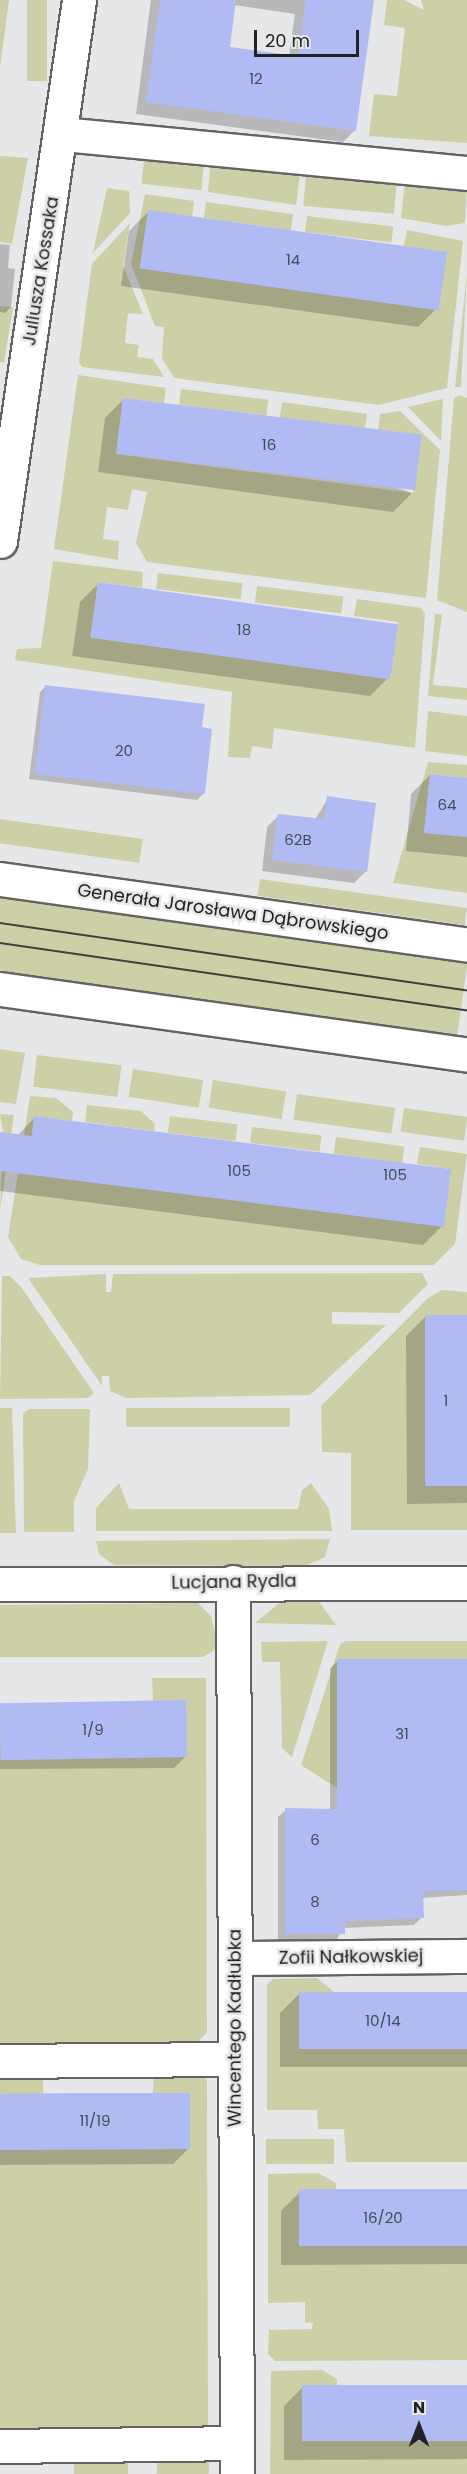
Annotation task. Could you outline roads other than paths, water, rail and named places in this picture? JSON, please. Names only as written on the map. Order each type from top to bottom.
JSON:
[{"type":"street","name":"Juliusza Kossaka","points":[[0,541],[62,134],[79,0]]},
{"type":"street","points":[[62,134],[467,173]]},
{"type":"street","name":"Generała Jarosława Dąbrowskiego","points":[[0,879],[467,945]]},
{"type":"street","points":[[0,989],[467,1055]]},
{"type":"street","name":"Wincentego Kadłubka","points":[[233,1582],[237,2458]]},
{"type":"street","name":"Lucjana Rydla","points":[[0,1584],[467,1583]]},
{"type":"street","name":"Zofii Nałkowskiej","points":[[235,1958],[467,1956]]},
{"type":"street","points":[[0,2061],[235,2058]]},
{"type":"street","points":[[0,2446],[237,2458]]},
{"type":"tram line","points":[[0,923],[467,990]]},
{"type":"tram line","points":[[0,943],[467,1010]]}]
